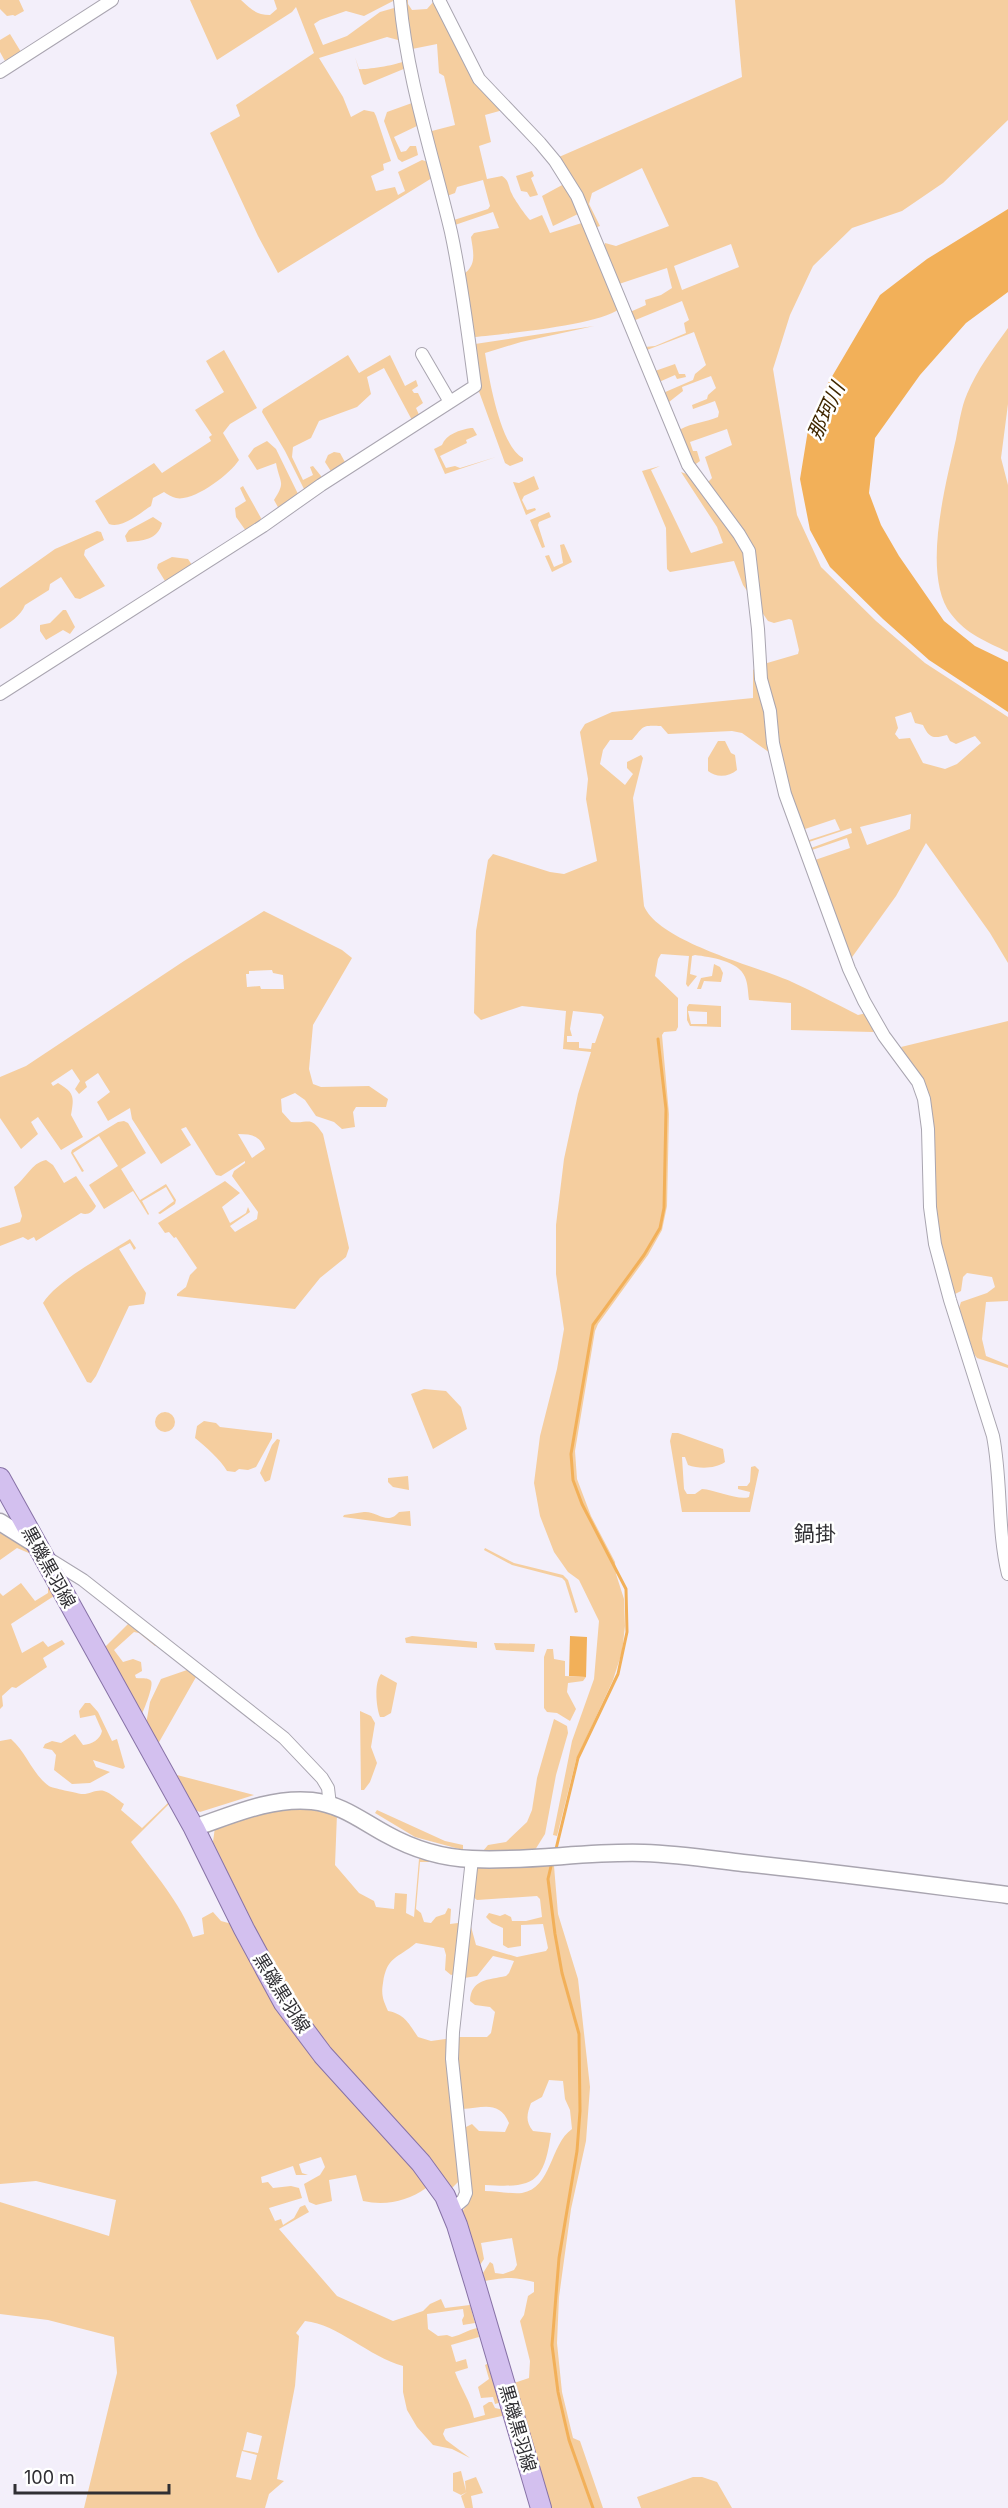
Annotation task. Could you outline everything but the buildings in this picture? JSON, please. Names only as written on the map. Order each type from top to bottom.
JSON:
[{"type":"main road","name":"黒磯黒羽線","points":[[0,1478],[194,1828],[284,2003],[323,2055],[421,2163],[452,2210],[541,2508]]},
{"type":"street","points":[[0,72],[112,0]]},
{"type":"street","points":[[0,694],[263,526],[321,485],[475,386],[459,271],[422,117],[400,0]]},
{"type":"street","points":[[439,0],[479,79],[540,143],[555,161],[577,196],[688,465],[749,551],[761,680],[770,711],[773,743],[785,794],[849,969],[884,1036],[918,1082],[924,1099],[928,1129],[930,1207],[935,1244],[950,1300],[993,1436],[997,1459],[1002,1549],[1008,1574]]},
{"type":"street","points":[[422,354],[450,402]]},
{"type":"street","points":[[0,1522],[83,1581],[284,1738],[322,1778],[328,1788],[330,1804]]},
{"type":"street","points":[[194,1828],[263,1804],[281,1801],[311,1801],[330,1804],[356,1815],[412,1847],[429,1853],[472,1859],[645,1853],[794,1868],[1008,1895]]},
{"type":"street","points":[[452,2210],[463,2200],[466,2193],[452,2060],[472,1859]]},
{"type":"shaded area","points":[[0,0],[19,0],[24,11],[15,16],[7,16],[0,9]]},
{"type":"shaded area","points":[[190,0],[241,0],[257,13],[270,15],[277,9],[274,0],[395,0],[364,16],[346,11],[314,24],[323,45],[347,36],[380,12],[394,8],[398,11],[403,57],[398,40],[387,37],[319,58],[343,97],[351,117],[364,110],[374,112],[376,116],[391,161],[383,164],[384,170],[371,176],[376,191],[395,187],[398,195],[405,191],[398,172],[422,160],[428,162],[432,178],[278,273],[258,236],[210,133],[240,116],[236,105],[314,53],[296,7],[292,12],[217,60]]},
{"type":"shaded area","points":[[404,0],[408,0],[412,10],[427,9],[434,1],[503,110],[485,115],[491,142],[479,146],[487,179],[502,176],[505,178],[513,196],[528,218],[530,220],[542,215],[550,233],[585,222],[619,309],[608,315],[572,324],[475,337],[465,273],[473,261],[471,237],[474,233],[499,228],[493,212],[452,226],[454,220],[488,209],[490,206],[483,180],[457,187],[455,193],[447,196],[428,132],[455,125],[444,76],[439,73],[437,44],[412,49]]},
{"type":"shaded area","points":[[735,0],[1008,0],[1008,120],[943,183],[902,211],[852,228],[813,266],[790,315],[773,369],[797,515],[821,567],[876,621],[925,663],[1008,717],[1008,963],[990,933],[926,843],[896,896],[850,960],[815,860],[850,848],[847,838],[812,850],[814,856],[811,848],[852,833],[851,828],[809,842],[770,753],[742,733],[732,731],[668,734],[661,726],[646,726],[632,740],[610,740],[603,750],[600,764],[625,785],[633,774],[627,768],[627,762],[641,755],[643,758],[633,798],[644,906],[653,919],[668,931],[710,952],[792,982],[858,1015],[867,1013],[878,1030],[873,1032],[791,1030],[791,1003],[749,1000],[745,977],[737,967],[708,957],[692,956],[690,974],[697,976],[688,987],[686,984],[689,956],[661,954],[658,959],[655,976],[678,998],[678,1027],[676,1031],[664,1032],[662,1035],[669,1114],[667,1206],[662,1230],[648,1255],[595,1331],[575,1451],[577,1479],[591,1516],[615,1562],[616,1574],[624,1599],[625,1626],[622,1652],[613,1680],[576,1760],[557,1836],[553,1835],[572,1741],[594,1679],[599,1621],[579,1580],[568,1572],[554,1552],[540,1516],[534,1483],[540,1436],[557,1369],[564,1329],[556,1274],[556,1225],[564,1159],[578,1094],[591,1052],[563,1049],[566,1011],[522,1006],[481,1020],[474,1013],[476,931],[488,860],[493,854],[550,872],[564,874],[597,861],[586,799],[588,779],[580,732],[585,724],[612,712],[753,698],[753,670],[760,665],[798,654],[792,620],[774,623],[768,621],[743,585],[734,561],[670,572],[667,569],[666,528],[642,471],[660,466],[651,470],[691,553],[723,543],[717,527],[681,472],[708,482],[712,478],[705,457],[732,445],[727,429],[690,442],[693,451],[697,451],[700,461],[693,466],[680,435],[681,429],[718,417],[719,412],[715,401],[693,409],[692,405],[707,399],[716,388],[711,376],[682,387],[683,391],[669,402],[665,400],[663,393],[693,380],[695,374],[706,365],[694,332],[647,350],[645,347],[655,346],[686,333],[684,323],[689,320],[682,301],[633,321],[630,312],[646,305],[645,300],[661,295],[672,288],[667,268],[619,284],[604,248],[605,243],[616,246],[669,226],[642,168],[592,193],[589,204],[600,226],[597,227],[559,157],[742,77]],"holes":[[[731,244],[739,267],[682,290],[674,266]],[[911,712],[915,723],[923,725],[927,733],[932,736],[947,735],[950,741],[956,744],[975,736],[981,743],[957,764],[945,769],[923,763],[910,738],[899,739],[895,734],[898,728],[895,717]],[[911,814],[910,829],[867,845],[860,827]],[[835,819],[840,830],[809,840],[805,829]],[[573,1011],[601,1014],[604,1017],[591,1049],[579,1048],[579,1042],[567,1042],[567,1036],[572,1036],[570,1029]]]},
{"type":"shaded area","points":[[10,34],[21,52],[5,61],[0,52],[0,40]]},
{"type":"shaded area","points":[[355,57],[359,69],[382,67],[404,61],[406,68],[365,85],[363,84]]},
{"type":"shaded area","points":[[412,103],[419,125],[394,137],[401,152],[406,151],[410,146],[416,146],[418,155],[402,162],[398,159],[384,121],[387,112]]},
{"type":"shaded area","points":[[532,171],[534,176],[531,178],[538,195],[530,197],[527,192],[521,191],[516,176]]},
{"type":"shaded area","points":[[564,184],[579,208],[578,214],[553,226],[542,196]]},
{"type":"shaded area","points":[[594,326],[521,342],[485,353],[502,426],[515,451],[523,458],[523,461],[510,466],[505,463],[477,386],[475,344]]},
{"type":"shaded area","points":[[1008,328],[1008,404],[1001,458],[1008,485],[1008,652],[970,632],[951,614],[942,597],[937,553],[942,503],[963,405],[980,368]]},
{"type":"shaded area","points":[[224,350],[257,408],[230,424],[223,433],[239,460],[211,486],[192,496],[174,498],[164,492],[153,498],[151,506],[131,520],[120,524],[109,524],[95,501],[154,463],[162,473],[211,441],[209,437],[212,435],[195,410],[224,392],[206,361]]},
{"type":"shaded area","points":[[348,355],[359,373],[390,355],[405,386],[416,380],[418,386],[412,390],[418,393],[423,403],[416,408],[420,417],[413,422],[384,368],[367,377],[371,394],[357,407],[319,421],[311,438],[293,447],[292,457],[303,480],[313,475],[310,467],[313,466],[321,476],[321,481],[305,491],[262,412],[263,409]]},
{"type":"shaded area","points":[[675,364],[679,374],[685,374],[686,377],[677,379],[675,375],[659,382],[655,371]]},
{"type":"shaded area","points":[[473,428],[477,435],[466,440],[467,443],[440,456],[446,468],[455,466],[460,468],[496,457],[445,474],[434,449],[442,445],[454,433]]},
{"type":"shaded area","points":[[267,441],[276,449],[299,496],[279,509],[274,500],[281,485],[276,463],[257,470],[248,456],[254,448]]},
{"type":"shaded area","points":[[334,452],[340,453],[346,464],[332,473],[325,462],[328,455]]},
{"type":"shaded area","points":[[534,476],[539,489],[524,496],[522,500],[527,510],[535,508],[536,510],[526,515],[513,482],[519,483]]},
{"type":"shaded area","points":[[243,486],[261,518],[260,522],[246,531],[236,517],[235,508],[246,501],[240,488]]},
{"type":"shaded area","points":[[549,512],[551,517],[539,522],[538,525],[545,547],[542,548],[530,520]]},
{"type":"shaded area","points":[[153,517],[162,523],[157,533],[144,540],[127,542],[125,536],[129,530]]},
{"type":"shaded area","points":[[97,531],[101,532],[104,540],[85,550],[84,555],[105,586],[80,599],[75,598],[61,577],[50,584],[49,590],[25,605],[18,616],[0,629],[0,588],[55,549]]},
{"type":"shaded area","points":[[564,544],[572,562],[552,572],[545,556],[549,555],[554,567],[563,563],[560,545]]},
{"type":"shaded area","points":[[172,557],[188,559],[192,565],[165,581],[157,568],[158,564]]},
{"type":"shaded area","points":[[63,610],[66,610],[75,627],[70,634],[63,630],[46,640],[40,631],[40,625],[50,623]]},
{"type":"shaded area","points":[[718,741],[725,741],[731,753],[735,755],[737,770],[722,776],[708,771],[708,758]]},
{"type":"shaded area","points":[[264,911],[342,950],[352,958],[313,1025],[309,1069],[313,1084],[321,1087],[369,1086],[388,1099],[386,1107],[356,1107],[353,1112],[355,1127],[342,1129],[334,1122],[316,1116],[305,1100],[295,1093],[281,1099],[282,1112],[291,1122],[312,1122],[323,1134],[349,1248],[346,1257],[320,1278],[295,1309],[177,1296],[186,1287],[190,1275],[197,1268],[176,1237],[174,1238],[169,1232],[165,1233],[158,1223],[225,1181],[240,1193],[222,1207],[230,1223],[246,1213],[248,1207],[250,1212],[230,1226],[235,1232],[257,1219],[258,1212],[232,1176],[245,1161],[221,1176],[216,1175],[186,1127],[181,1129],[191,1145],[161,1164],[132,1119],[130,1108],[108,1121],[97,1102],[110,1092],[98,1073],[85,1082],[87,1087],[79,1094],[75,1089],[80,1081],[72,1069],[51,1083],[53,1086],[58,1083],[72,1096],[71,1115],[83,1137],[61,1150],[38,1117],[31,1122],[38,1134],[21,1149],[0,1118],[0,1077],[26,1066]],"holes":[[[272,970],[273,973],[283,975],[284,989],[247,987],[246,974],[249,974],[249,971]],[[238,1134],[255,1137],[261,1141],[265,1149],[252,1158]]]},
{"type":"shaded area","points":[[714,964],[720,967],[723,973],[721,982],[704,981],[701,989],[697,989],[701,978],[712,976]]},
{"type":"shaded area","points":[[689,1004],[721,1006],[721,1027],[690,1026],[687,1020],[687,1007]],"holes":[[[688,1011],[707,1012],[707,1024],[691,1024]]]},
{"type":"shaded area","points":[[1008,1021],[1008,1301],[986,1302],[982,1339],[986,1356],[1008,1365],[1008,1368],[977,1358],[959,1308],[961,1302],[987,1293],[995,1287],[992,1277],[967,1273],[963,1277],[961,1291],[953,1295],[938,1246],[922,1082],[901,1047]]},
{"type":"shaded area","points":[[118,1122],[128,1123],[146,1153],[121,1169],[140,1200],[166,1184],[176,1200],[175,1204],[160,1214],[158,1213],[174,1201],[166,1187],[142,1201],[148,1215],[133,1191],[104,1209],[89,1185],[118,1166],[99,1136],[73,1153],[84,1171],[82,1172],[71,1153],[72,1150]]},
{"type":"shaded area","points":[[46,1160],[53,1165],[64,1183],[76,1176],[96,1206],[90,1213],[81,1213],[36,1241],[34,1237],[28,1240],[23,1237],[0,1246],[0,1228],[20,1222],[22,1216],[14,1187],[36,1164]]},
{"type":"shaded area","points":[[130,1239],[136,1248],[134,1250],[130,1243],[119,1249],[146,1293],[144,1304],[129,1306],[96,1376],[91,1383],[87,1382],[43,1303],[70,1277]]},
{"type":"shaded area","points":[[424,1389],[446,1391],[461,1407],[467,1429],[433,1449],[411,1394]]},
{"type":"shaded area","points":[[165,1412],[172,1415],[175,1422],[172,1429],[165,1432],[158,1429],[155,1422],[158,1415]]},
{"type":"shaded area","points":[[204,1421],[216,1423],[220,1427],[272,1433],[272,1438],[256,1467],[248,1470],[239,1469],[235,1472],[227,1471],[217,1458],[195,1438],[197,1426]]},
{"type":"shaded area","points":[[672,1433],[723,1449],[725,1462],[712,1467],[702,1468],[688,1465],[685,1457],[682,1457],[684,1489],[687,1494],[695,1494],[702,1489],[739,1498],[749,1497],[750,1492],[738,1489],[738,1486],[747,1486],[750,1482],[751,1467],[755,1466],[759,1470],[750,1512],[682,1512],[670,1441]]},
{"type":"shaded area","points":[[277,1439],[280,1440],[270,1480],[265,1482],[260,1473]]},
{"type":"shaded area","points":[[408,1476],[409,1490],[393,1487],[388,1482],[388,1478]]},
{"type":"shaded area","points":[[410,1511],[411,1526],[343,1517],[369,1512],[390,1518],[399,1512]]},
{"type":"shaded area","points":[[0,1533],[27,1547],[31,1554],[17,1548],[0,1560]]},
{"type":"shaded area","points":[[485,1548],[514,1563],[563,1575],[568,1580],[578,1612],[575,1613],[562,1578],[512,1565],[484,1550]]},
{"type":"shaded area","points":[[48,1579],[57,1594],[11,1624],[22,1653],[43,1641],[48,1647],[62,1640],[65,1644],[43,1658],[47,1667],[16,1688],[12,1687],[2,1696],[3,1706],[0,1709],[0,1593],[3,1596],[21,1583],[35,1601],[48,1593]]},
{"type":"shaded area","points":[[129,1623],[157,1645],[155,1646],[139,1633],[134,1632],[114,1650],[123,1662],[133,1659],[141,1662],[142,1671],[135,1675],[136,1678],[150,1680],[152,1683],[141,1716],[104,1648]]},
{"type":"shaded area","points":[[412,1636],[477,1642],[477,1648],[406,1643],[405,1638]]},
{"type":"shaded area","points":[[494,1643],[535,1644],[534,1652],[496,1650]]},
{"type":"shaded area","points":[[547,1649],[553,1649],[554,1659],[565,1661],[565,1676],[586,1677],[583,1681],[568,1683],[567,1692],[576,1709],[570,1721],[557,1713],[547,1712],[544,1708],[544,1657]]},
{"type":"shaded area","points":[[187,1670],[196,1677],[158,1744],[146,1724],[150,1702],[161,1679]]},
{"type":"shaded area","points":[[381,1674],[397,1683],[391,1713],[384,1717],[380,1717],[377,1701],[377,1683]]},
{"type":"shaded area","points":[[85,1703],[90,1703],[98,1712],[112,1741],[117,1739],[125,1767],[123,1769],[93,1760],[96,1767],[110,1772],[90,1783],[72,1784],[54,1770],[56,1755],[52,1750],[43,1748],[45,1744],[52,1741],[61,1743],[75,1734],[83,1745],[97,1739],[102,1731],[95,1715],[80,1718],[79,1711]]},
{"type":"shaded area","points":[[360,1711],[371,1716],[375,1723],[371,1747],[377,1763],[370,1782],[364,1790],[361,1790]]},
{"type":"shaded area","points":[[554,1719],[567,1726],[568,1733],[556,1775],[545,1834],[535,1850],[483,1851],[488,1845],[506,1842],[527,1822]]},
{"type":"shaded area","points":[[11,1739],[38,1776],[49,1786],[81,1794],[107,1792],[124,1804],[121,1810],[142,1828],[171,1802],[131,1842],[174,1900],[193,1937],[204,1934],[202,1918],[213,1912],[221,1921],[232,1924],[425,2184],[426,2188],[412,2196],[380,2203],[363,2201],[356,2175],[329,2180],[332,2201],[316,2205],[309,2202],[304,2184],[320,2175],[325,2167],[321,2157],[299,2164],[302,2173],[308,2175],[296,2175],[293,2166],[261,2177],[262,2183],[268,2182],[273,2188],[291,2186],[299,2188],[302,2198],[269,2208],[275,2221],[281,2219],[283,2225],[294,2218],[300,2207],[305,2205],[309,2212],[279,2229],[337,2296],[393,2321],[423,2311],[430,2304],[441,2299],[445,2308],[470,2305],[475,2323],[463,2325],[463,2309],[427,2314],[428,2329],[438,2336],[452,2337],[477,2328],[479,2337],[451,2345],[456,2362],[466,2359],[468,2368],[455,2372],[474,2418],[485,2415],[483,2406],[489,2402],[492,2402],[495,2408],[504,2410],[506,2415],[445,2429],[443,2434],[446,2440],[470,2458],[452,2449],[433,2445],[417,2427],[407,2410],[403,2392],[403,2366],[378,2356],[329,2328],[305,2321],[296,2333],[299,2336],[295,2386],[277,2479],[284,2481],[269,2494],[265,2508],[84,2508],[117,2373],[114,2337],[48,2320],[0,2314],[0,2202],[109,2236],[116,2200],[36,2181],[0,2184],[0,1741]],"holes":[[[247,2432],[262,2436],[258,2453],[243,2450]],[[242,2451],[257,2455],[251,2480],[236,2477]]]},
{"type":"shaded area","points":[[177,1775],[254,1795],[200,1812],[195,1810]]},
{"type":"shaded area","points":[[267,1808],[303,1808],[337,1814],[335,1865],[359,1893],[374,1901],[376,1907],[394,1909],[395,1893],[407,1894],[406,1913],[414,1917],[419,1859],[429,1860],[429,1862],[420,1862],[416,1909],[421,1913],[424,1922],[431,1923],[436,1917],[445,1914],[448,1908],[451,1909],[450,1924],[458,1923],[460,1918],[455,1974],[451,1975],[445,1970],[444,1948],[416,1943],[390,1963],[382,1991],[388,2011],[403,2017],[418,2037],[431,2041],[460,2037],[487,2037],[491,2033],[495,2012],[490,2007],[475,2005],[470,2001],[471,1994],[477,1984],[506,1976],[514,1961],[493,1956],[477,1976],[464,1978],[470,1923],[476,1945],[517,1957],[546,1951],[548,1948],[543,1924],[521,1925],[521,1946],[508,1948],[503,1945],[503,1928],[486,1917],[489,1913],[500,1916],[505,1914],[511,1917],[512,1921],[526,1921],[542,1917],[540,1899],[537,1896],[477,1900],[471,1895],[474,1864],[549,1861],[554,1866],[558,1914],[578,1979],[590,2087],[586,2141],[571,2209],[559,2297],[557,2343],[562,2392],[573,2438],[580,2441],[603,2508],[549,2508],[514,2383],[529,2378],[530,2361],[520,2321],[524,2315],[528,2296],[534,2292],[534,2282],[510,2278],[485,2281],[483,2273],[490,2262],[493,2264],[495,2273],[503,2274],[514,2270],[517,2265],[512,2238],[481,2243],[484,2259],[480,2265],[462,2212],[469,2201],[464,2128],[472,2124],[479,2131],[505,2132],[509,2123],[505,2116],[495,2108],[462,2109],[459,2181],[452,2188],[309,2024],[289,1997],[213,1842],[215,1827]],"holes":[[[549,2080],[563,2081],[572,2129],[559,2145],[545,2175],[532,2189],[522,2193],[485,2191],[485,2185],[525,2183],[540,2173],[551,2133],[533,2131],[528,2121],[528,2111],[531,2103],[542,2097]]]},
{"type":"shaded area","points":[[377,1810],[445,1841],[463,1845],[463,1850],[415,1837],[375,1813]]},
{"type":"shaded area","points":[[489,2363],[502,2402],[495,2404],[493,2397],[481,2398],[478,2387],[489,2379],[485,2365]]},
{"type":"shaded area","points":[[461,2471],[466,2491],[465,2481],[476,2477],[483,2493],[471,2496],[473,2508],[465,2508],[461,2496],[467,2492],[461,2495],[453,2491],[453,2473]]},
{"type":"shaded area","points":[[693,2477],[702,2477],[717,2482],[732,2508],[641,2508],[637,2497]]},
{"type":"water","name":"那珂川","points":[[1008,209],[1008,292],[966,323],[920,375],[875,438],[869,493],[881,525],[899,556],[944,621],[975,646],[1008,662],[1008,712],[929,660],[830,567],[810,530],[800,479],[808,430],[827,385],[880,295],[927,259]]},
{"type":"water","points":[[570,1636],[587,1637],[586,1677],[569,1676]]},
{"type":"waterway","points":[[556,1849],[578,1758],[618,1674],[627,1632],[626,1589],[582,1504],[573,1480],[571,1454],[593,1325],[644,1255],[660,1228],[664,1208],[666,1109],[658,1039]]},
{"type":"waterway","points":[[552,1862],[548,1879],[555,1934],[562,1973],[579,2034],[580,2111],[577,2151],[559,2258],[552,2345],[558,2392],[569,2440],[593,2508]]},
{"type":"district","name":"鍋掛","points":[[815,1533]]}]
